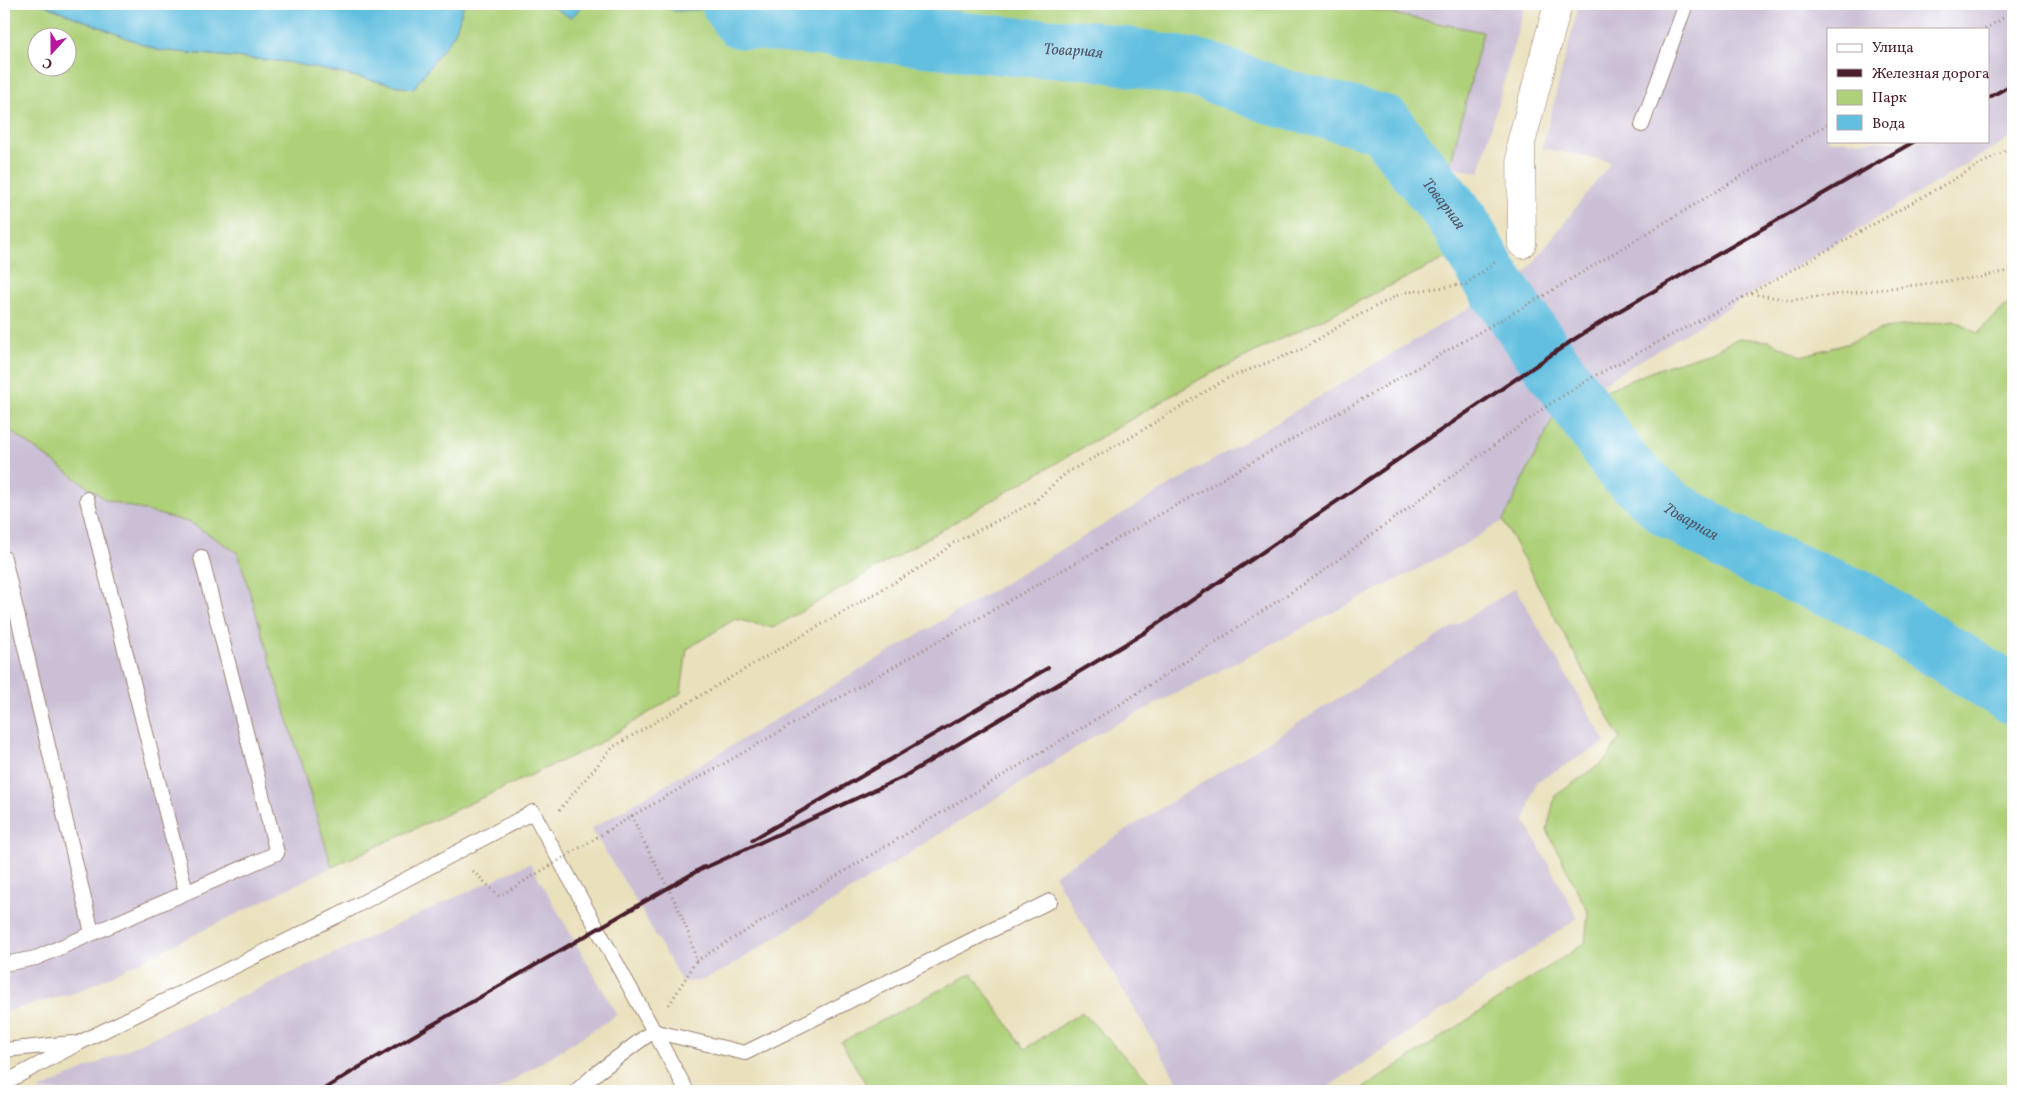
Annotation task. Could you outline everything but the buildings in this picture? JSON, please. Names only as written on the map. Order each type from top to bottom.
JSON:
[{"type":"street","points":[[1512,250],[1521,143],[1558,4]]},
{"type":"lane","points":[[1642,125],[1686,4]]},
{"type":"lane","points":[[88,499],[186,892]]},
{"type":"lane","points":[[4,964],[36,958],[277,853],[201,557]]},
{"type":"lane","points":[[4,558],[92,933]]},
{"type":"lane","points":[[4,1083],[81,1042],[337,916],[532,812],[687,1091]]},
{"type":"lane","points":[[576,1091],[598,1072],[653,1032],[745,1053],[1050,901]]},
{"type":"lane","points":[[4,1050],[81,1042]]},
{"type":"path","points":[[1987,28],[2013,12]]},
{"type":"path","points":[[454,853],[499,896],[632,816],[1548,293],[1827,125]]},
{"type":"path","points":[[653,1032],[696,961],[1116,707],[1316,576],[1546,406],[1596,375],[1751,294],[2013,146]]},
{"type":"path","points":[[543,830],[613,747],[928,563],[953,543],[1034,502],[1066,472],[1128,439],[1226,379],[1302,349],[1346,322],[1402,293],[1466,284],[1512,250]]},
{"type":"path","points":[[1751,294],[1792,300],[1981,278],[2013,270]]},
{"type":"path","points":[[632,816],[642,841],[655,862],[688,933],[696,961]]},
{"type":"shaded area","points":[[1343,4],[1525,4],[1479,173],[1450,166],[1483,32]]},
{"type":"shaded area","points":[[1579,4],[2013,4],[2013,136],[1595,388],[1523,276],[1611,162],[1542,148]]},
{"type":"shaded area","points":[[1479,302],[1557,410],[1503,521],[1460,547],[1101,732],[726,969],[700,981],[682,982],[632,894],[591,829]]},
{"type":"shaded area","points":[[4,426],[106,500],[191,523],[238,553],[332,867],[78,992],[4,1012]]},
{"type":"shaded area","points":[[1515,588],[1606,742],[1536,782],[1525,821],[1578,918],[1322,1091],[1183,1091],[1054,875]]},
{"type":"shaded area","points":[[530,863],[617,1015],[496,1091],[37,1091]]},
{"type":"green space","points":[[4,4],[42,4],[157,50],[287,62],[413,89],[455,33],[464,4],[549,4],[571,18],[584,4],[660,4],[675,11],[712,9],[741,19],[790,6],[790,4],[1343,4],[1483,32],[1450,166],[1461,251],[1202,378],[773,628],[735,619],[687,649],[681,693],[596,745],[332,867],[238,553],[191,523],[106,500],[4,426]]},
{"type":"green space","points":[[2013,299],[2013,1091],[1359,1091],[1585,943],[1588,912],[1547,830],[1555,796],[1606,760],[1620,738],[1503,521],[1557,410],[1663,367],[1711,352],[1739,338],[1769,341],[1801,356],[1846,344],[1885,328],[1954,320],[1977,333]]},
{"type":"green space","points":[[972,973],[1025,1049],[1082,1012],[1158,1091],[870,1091],[841,1042]]},
{"type":"water","points":[[42,4],[464,4],[455,33],[413,89],[287,62],[157,50]]},
{"type":"water","points":[[549,4],[584,4],[571,18]]},
{"type":"water","points":[[660,4],[791,5],[741,19],[712,9],[675,11]]},
{"type":"waterway","name":"Товарная","points":[[731,4],[741,19],[1019,47],[1090,50],[1203,70],[1281,98],[1383,124],[1459,221],[1491,278],[1624,468],[1669,508],[1752,555],[1858,599],[2013,695]]},
{"type":"railway","points":[[1990,97],[2013,84]]},
{"type":"railway","points":[[698,871],[903,777],[1144,633],[1573,340],[1619,311],[1913,142]]},
{"type":"railway","points":[[752,840],[1048,668]]},
{"type":"railway","points":[[321,1091],[704,867]]}]
